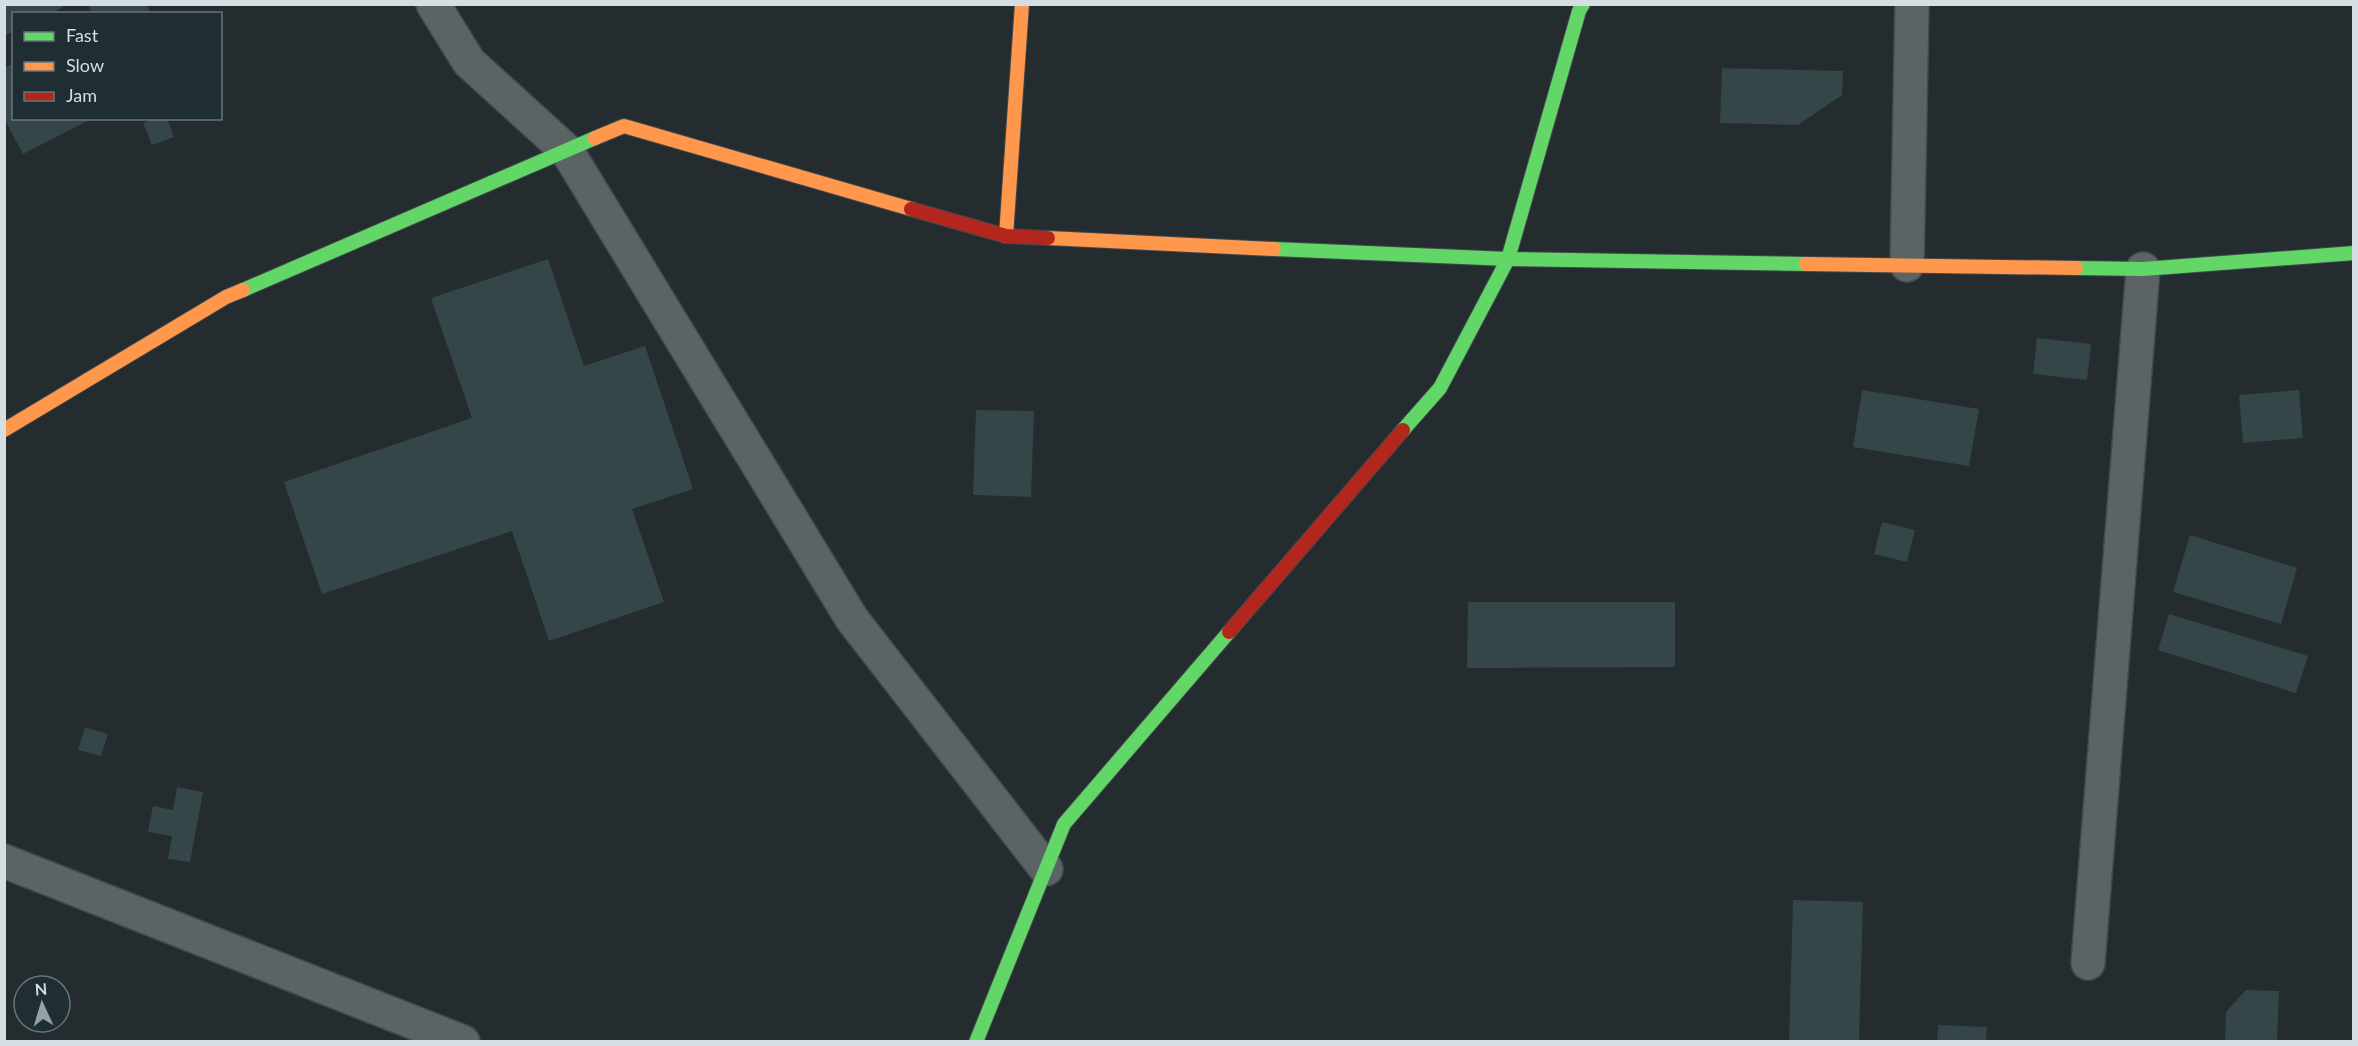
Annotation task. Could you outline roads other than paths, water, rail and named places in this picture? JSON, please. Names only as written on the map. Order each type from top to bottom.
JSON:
[{"type":"street","points":[[433,4],[469,62],[567,151],[852,620],[1046,869]]},
{"type":"street","points":[[1006,236],[1022,4]]},
{"type":"street","points":[[976,1041],[1064,824],[1440,388],[1508,259],[1579,11],[1583,4]]},
{"type":"street","points":[[1906,265],[1912,4]]},
{"type":"street","points":[[4,430],[226,297],[624,126],[1006,236],[1508,259],[2143,269],[2354,253]]},
{"type":"street","points":[[2088,963],[2143,269]]},
{"type":"street","points":[[4,861],[463,1041]]}]
